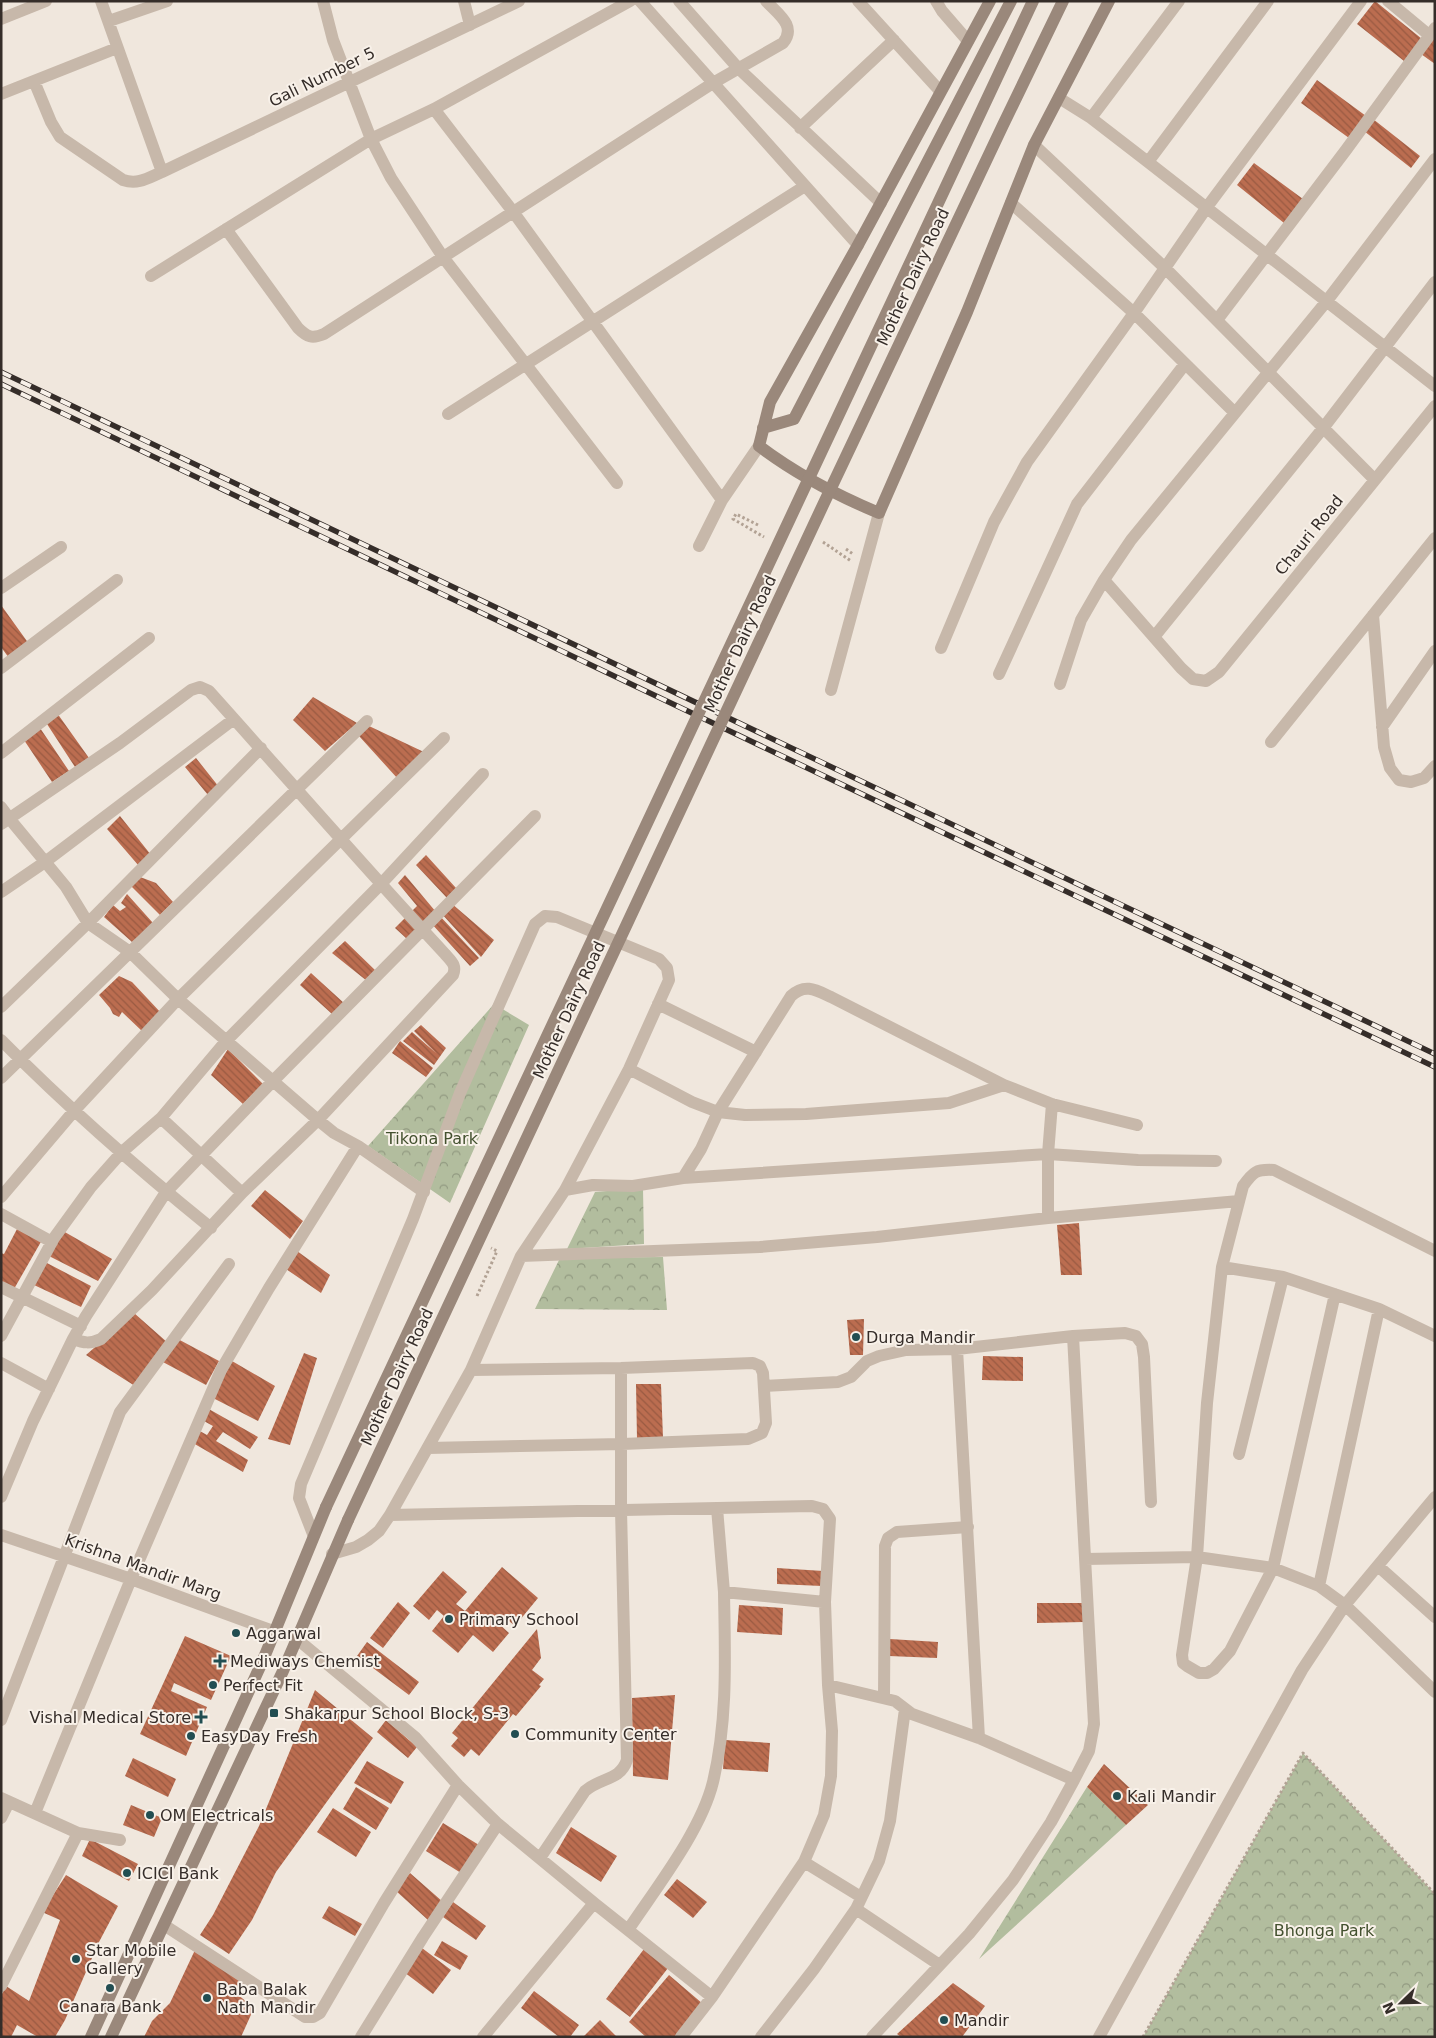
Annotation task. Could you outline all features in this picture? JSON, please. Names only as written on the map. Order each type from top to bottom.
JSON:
[{"type":"main road","points":[[990,1],[858,245],[770,402],[759,446],[784,464],[851,502],[878,513],[967,312],[1034,145],[1109,1]]},
{"type":"main road","points":[[763,428],[794,419],[1010,1]]},
{"type":"main road","name":"Mother Dairy Road","points":[[91,2037],[263,1660],[273,1631],[326,1507],[1033,1]]},
{"type":"main road","name":"Mother Dairy Road","points":[[111,2037],[298,1639],[332,1554],[1002,125],[1063,1]]},
{"type":"street","points":[[1,19],[46,1]]},
{"type":"street","points":[[101,1],[162,172]]},
{"type":"street","points":[[109,21],[167,1]]},
{"type":"street","points":[[323,1],[333,40],[371,139],[392,178],[444,258],[618,482]]},
{"type":"street","points":[[464,1],[470,25]]},
{"type":"street","name":"Gali Number 5","points":[[34,81],[51,122],[60,136],[73,148],[122,180],[132,183],[140,182],[519,1]]},
{"type":"street","points":[[150,276],[371,139],[434,109],[630,1]]},
{"type":"street","points":[[640,1],[858,245]]},
{"type":"street","points":[[679,1],[738,68],[880,204]]},
{"type":"street","points":[[226,229],[298,328],[306,336],[316,337],[324,334],[713,83],[783,43],[788,36],[789,29],[766,1]]},
{"type":"street","points":[[858,1],[940,91]]},
{"type":"street","points":[[936,1],[942,11],[968,41]]},
{"type":"street","points":[[1091,118],[1179,1]]},
{"type":"street","points":[[1148,162],[1268,1]]},
{"type":"street","points":[[941,648],[994,522],[1027,462],[1207,207],[1361,1]]},
{"type":"street","points":[[1217,320],[1346,150],[1432,32],[1388,1]]},
{"type":"street","points":[[800,128],[894,40]]},
{"type":"street","points":[[1,94],[118,48]]},
{"type":"street","points":[[1059,98],[1091,118],[1435,386]]},
{"type":"street","points":[[434,109],[514,213],[722,500]]},
{"type":"street","points":[[1034,145],[1164,267],[1375,480]]},
{"type":"street","points":[[1060,684],[1081,620],[1104,580],[1132,540],[1326,302],[1435,159]]},
{"type":"street","points":[[448,414],[805,186]]},
{"type":"street","points":[[1011,203],[1134,313],[1235,413]]},
{"type":"street","points":[[1104,580],[1154,637],[1324,427],[1435,282]]},
{"type":"street","points":[[999,674],[1077,504],[1185,364]]},
{"type":"street","name":"Chauri Road","points":[[1154,637],[1193,679],[1206,681],[1219,672],[1435,406]]},
{"type":"street","points":[[699,546],[722,500],[759,446]]},
{"type":"street","points":[[830,690],[878,513]]},
{"type":"street","points":[[1270,742],[1435,538]]},
{"type":"street","points":[[1,588],[61,546]]},
{"type":"street","points":[[1,668],[117,580]]},
{"type":"street","points":[[1373,615],[1384,748],[1390,768],[1399,780],[1411,782],[1424,778],[1435,766]]},
{"type":"street","points":[[1,753],[149,638]]},
{"type":"street","points":[[1382,727],[1435,651]]},
{"type":"street","points":[[5,821],[120,743],[191,690],[200,687],[209,692],[298,789],[454,964],[455,970],[453,975],[318,1120],[242,1193],[152,1290],[100,1339],[84,1343],[73,1339]]},
{"type":"street","points":[[1,892],[45,862],[234,719]]},
{"type":"street","points":[[1,1078],[367,721]]},
{"type":"street","points":[[1,1197],[74,1111],[178,999],[444,738]]},
{"type":"street","points":[[1,1007],[88,923],[261,748]]},
{"type":"street","points":[[1,1336],[52,1242],[91,1188],[122,1153],[161,1118],[226,1040],[381,884],[483,774]]},
{"type":"street","points":[[1,807],[5,821],[45,862],[66,887],[88,923],[130,952],[178,999],[334,1133],[358,1146],[424,1192]]},
{"type":"street","points":[[1,1497],[73,1339],[166,1192],[535,816]]},
{"type":"street","points":[[314,1534],[299,1498],[301,1484],[424,1192],[460,1093],[535,924],[545,916],[557,916],[659,959],[667,968],[669,980],[629,1069],[565,1190],[520,1256],[471,1370],[390,1515],[379,1531],[356,1547],[332,1554]]},
{"type":"street","points":[[683,1178],[701,1149],[718,1112],[791,996],[802,988],[810,988],[1004,1085],[1052,1104],[1137,1125]]},
{"type":"street","points":[[658,1004],[756,1052]]},
{"type":"street","points":[[1,1040],[74,1111],[166,1192],[211,1228]]},
{"type":"street","points":[[629,1069],[692,1102],[718,1112],[754,1115],[904,1108],[949,1103],[1004,1085]]},
{"type":"street","points":[[1048,1218],[1048,1154],[1052,1104]]},
{"type":"street","points":[[161,1118],[242,1193]]},
{"type":"street","points":[[35,1813],[131,1579],[221,1370],[269,1288],[358,1146]]},
{"type":"street","points":[[565,1190],[593,1185],[633,1186],[683,1178],[1048,1154],[1138,1160],[1216,1161]]},
{"type":"street","points":[[1336,1294],[1273,1568],[1230,1651],[1214,1669],[1207,1673],[1199,1673],[1184,1663],[1182,1655],[1198,1557],[1207,1403],[1222,1267],[1243,1186],[1250,1176],[1261,1169],[1274,1170],[1435,1251]]},
{"type":"street","points":[[520,1256],[760,1248],[1048,1218],[1239,1201]]},
{"type":"street","points":[[1,1214],[52,1242]]},
{"type":"street","points":[[1,1720],[120,1412],[229,1264]]},
{"type":"street","points":[[1222,1267],[1283,1277],[1336,1294],[1379,1309],[1435,1336]]},
{"type":"street","points":[[1239,1454],[1283,1277]]},
{"type":"street","points":[[1,1287],[81,1326]]},
{"type":"street","points":[[1319,1586],[1379,1309]]},
{"type":"street","points":[[764,1386],[838,1382],[851,1377],[867,1361],[879,1356],[906,1350],[958,1348],[1073,1336],[1126,1333],[1136,1336],[1142,1344],[1144,1356],[1150,1502]]},
{"type":"street","points":[[872,2037],[938,1964],[969,1934],[1013,1880],[1051,1822],[1089,1751],[1094,1724],[1073,1336]]},
{"type":"street","points":[[958,1348],[979,1738]]},
{"type":"street","points":[[1,1363],[49,1389]]},
{"type":"street","points":[[428,1448],[622,1444],[748,1438],[762,1434],[766,1423],[763,1373],[760,1366],[753,1363],[621,1368],[471,1370]]},
{"type":"street","points":[[540,1858],[585,1791],[594,1784],[617,1775],[624,1770],[627,1760],[621,1368]]},
{"type":"street","points":[[1099,2037],[1302,1670],[1345,1605],[1378,1566],[1430,1512],[1435,1497]]},
{"type":"street","points":[[390,1515],[812,1506],[824,1509],[830,1519],[826,1602],[828,1685],[832,1731],[831,1776],[824,1814],[804,1862],[712,1997],[681,2037]]},
{"type":"street","points":[[628,1930],[695,1827],[713,1784],[722,1729],[726,1664],[724,1592],[717,1508]]},
{"type":"street","points":[[884,1697],[885,1546],[888,1538],[897,1532],[968,1527]]},
{"type":"street","name":"Krishna Mandir Marg","points":[[1,1535],[131,1579],[273,1631]]},
{"type":"street","points":[[1086,1558],[1198,1557],[1273,1568],[1319,1586],[1345,1605],[1435,1692]]},
{"type":"street","points":[[1378,1566],[1435,1617]]},
{"type":"street","points":[[724,1592],[826,1602]]},
{"type":"street","points":[[298,1639],[415,1737],[458,1785],[498,1824],[712,1997]]},
{"type":"street","points":[[828,1685],[895,1701],[912,1714],[979,1738],[1074,1780]]},
{"type":"street","points":[[761,2037],[814,1968],[858,1903],[879,1861],[890,1821],[905,1709]]},
{"type":"street","points":[[164,1925],[305,2016],[313,2017],[320,2013],[384,1903],[458,1785]]},
{"type":"street","points":[[1,1818],[5,1800],[78,1833],[120,1840]]},
{"type":"street","points":[[361,2037],[424,1936],[498,1824]]},
{"type":"street","points":[[1,1986],[78,1833]]},
{"type":"street","points":[[804,1862],[938,1964]]},
{"type":"street","points":[[483,2037],[594,1903]]},
{"type":"path","points":[[758,526],[736,514],[733,520],[760,534]]},
{"type":"path","points":[[823,541],[859,566]]},
{"type":"path","points":[[477,1296],[497,1251]]},
{"type":"path","points":[[1143,2037],[1303,1753],[1435,1894]]},
{"type":"green space","name":"Tikona Park","points":[[494,1004],[529,1025],[450,1203],[368,1146]]},
{"type":"green space","points":[[643,1188],[644,1244],[567,1249],[595,1192]]},
{"type":"green space","points":[[663,1257],[667,1310],[535,1309],[560,1258]]},
{"type":"green space","name":"Bhonga Park","points":[[1303,1753],[1435,1894],[1435,2037],[1143,2037]]},
{"type":"green space","points":[[1087,1787],[1126,1825],[979,1959]]},
{"type":"building","points":[[1375,1],[1422,39],[1404,61],[1357,24]]},
{"type":"building","points":[[1435,36],[1435,64],[1421,54]]},
{"type":"building","points":[[1317,80],[1366,116],[1349,138],[1301,103]]},
{"type":"building","points":[[1373,119],[1420,156],[1411,168],[1364,131]]},
{"type":"building","points":[[1254,163],[1303,199],[1284,223],[1237,185]]},
{"type":"building","points":[[1,605],[29,644],[9,658],[1,647]]},
{"type":"building","points":[[313,697],[357,723],[325,751],[293,720]]},
{"type":"building","points":[[57,713],[89,758],[75,767],[47,724]]},
{"type":"building","points":[[369,726],[426,753],[398,779],[359,736]]},
{"type":"building","points":[[40,728],[69,771],[52,782],[24,740]]},
{"type":"building","points":[[196,758],[219,787],[208,795],[185,767]]},
{"type":"building","points":[[120,816],[151,855],[139,866],[107,829]]},
{"type":"building","points":[[426,855],[456,888],[447,898],[416,865]]},
{"type":"building","points":[[405,875],[436,912],[407,939],[395,928],[417,906],[398,883]]},
{"type":"building","points":[[140,877],[156,883],[173,902],[160,915],[131,886]]},
{"type":"building","points":[[127,894],[153,923],[132,942],[104,917],[113,905],[120,911],[126,907],[121,903]]},
{"type":"building","points":[[451,903],[494,940],[481,957],[441,913]]},
{"type":"building","points":[[439,915],[479,958],[470,966],[431,923]]},
{"type":"building","points":[[345,941],[376,971],[367,981],[332,953]]},
{"type":"building","points":[[311,973],[345,1004],[332,1014],[300,985]]},
{"type":"building","points":[[119,976],[132,982],[162,1014],[143,1032],[122,1012],[119,1017],[113,1014],[99,995]]},
{"type":"building","points":[[421,1025],[446,1048],[434,1065],[403,1041],[412,1032],[436,1053],[414,1031]]},
{"type":"building","points":[[400,1041],[433,1068],[426,1077],[392,1053]]},
{"type":"building","points":[[228,1049],[263,1084],[243,1104],[211,1075]]},
{"type":"building","points":[[265,1190],[303,1221],[290,1239],[251,1206]]},
{"type":"building","points":[[1079,1223],[1082,1275],[1061,1275],[1057,1225]]},
{"type":"building","points":[[17,1229],[42,1240],[14,1289],[1,1284],[1,1253],[4,1254]]},
{"type":"building","points":[[63,1231],[112,1259],[98,1281],[49,1256]]},
{"type":"building","points":[[297,1251],[330,1275],[321,1293],[286,1269]]},
{"type":"building","points":[[45,1262],[91,1286],[81,1307],[34,1285]]},
{"type":"building","points":[[134,1313],[168,1343],[135,1386],[86,1355]]},
{"type":"building","name":"Durga Mandir","points":[[864,1319],[863,1355],[850,1355],[847,1320]]},
{"type":"building","points":[[176,1338],[219,1361],[206,1385],[161,1361]]},
{"type":"building","points":[[304,1353],[317,1358],[290,1445],[268,1439]]},
{"type":"building","points":[[983,1356],[1023,1357],[1023,1381],[982,1380]]},
{"type":"building","points":[[232,1361],[275,1386],[258,1421],[213,1398]]},
{"type":"building","points":[[636,1384],[661,1384],[663,1438],[637,1439]]},
{"type":"building","points":[[207,1408],[258,1437],[250,1449],[223,1432],[216,1441],[248,1460],[243,1472],[193,1443],[198,1430],[207,1435],[213,1426],[202,1420]]},
{"type":"building","points":[[502,1567],[538,1598],[515,1626],[504,1617],[498,1623],[509,1633],[493,1652],[473,1635],[458,1653],[432,1631],[444,1616],[437,1610],[429,1620],[413,1606],[443,1571],[467,1592],[456,1604],[465,1611]]},
{"type":"building","points":[[777,1568],[823,1571],[822,1586],[777,1584]]},
{"type":"building","points":[[398,1602],[410,1613],[383,1648],[370,1638]]},
{"type":"building","points":[[1037,1603],[1084,1603],[1084,1622],[1037,1623]]},
{"type":"building","points":[[739,1605],[783,1608],[782,1635],[737,1632]]},
{"type":"building","points":[[537,1629],[541,1658],[532,1670],[544,1679],[539,1685],[541,1686],[516,1716],[513,1714],[479,1756],[471,1749],[464,1757],[451,1746],[458,1738],[452,1733]]},
{"type":"building","points":[[185,1636],[231,1656],[211,1700],[174,1683],[171,1691],[207,1707],[186,1756],[140,1734]]},
{"type":"building","points":[[890,1639],[938,1642],[937,1658],[889,1656]]},
{"type":"building","points":[[367,1642],[419,1682],[409,1695],[357,1656]]},
{"type":"building","points":[[315,1690],[373,1738],[276,1872],[252,1920],[229,1954],[200,1935],[213,1915],[259,1826]]},
{"type":"building","points":[[675,1695],[668,1780],[633,1776],[632,1698]]},
{"type":"building","points":[[386,1720],[417,1747],[408,1758],[377,1732]]},
{"type":"building","points":[[725,1740],[770,1743],[768,1772],[723,1769]]},
{"type":"building","points":[[133,1758],[176,1779],[168,1797],[125,1776]]},
{"type":"building","points":[[367,1761],[404,1782],[391,1804],[354,1783]]},
{"type":"building","name":"Kali Mandir","points":[[1104,1764],[1148,1805],[1126,1825],[1087,1787]]},
{"type":"building","points":[[356,1787],[389,1808],[376,1830],[343,1809]]},
{"type":"building","points":[[131,1805],[162,1818],[154,1837],[123,1825]]},
{"type":"building","points":[[333,1808],[371,1832],[356,1857],[317,1832]]},
{"type":"building","points":[[443,1823],[479,1845],[461,1873],[426,1851]]},
{"type":"building","points":[[571,1827],[617,1856],[601,1882],[556,1853]]},
{"type":"building","points":[[90,1839],[138,1864],[129,1881],[82,1856]]},
{"type":"building","points":[[410,1873],[443,1902],[428,1920],[395,1890]]},
{"type":"building","points":[[66,1875],[118,1906],[99,1942],[65,2020],[55,2037],[38,2037],[17,2025],[11,2037],[1,2037],[1,1996],[6,1986],[29,2001],[60,1920],[42,1912]]},
{"type":"building","points":[[677,1879],[707,1902],[693,1918],[664,1895]]},
{"type":"building","points":[[453,1902],[486,1926],[476,1940],[443,1917]]},
{"type":"building","points":[[329,1906],[362,1924],[355,1936],[322,1918]]},
{"type":"building","points":[[442,1941],[468,1956],[460,1970],[434,1955]]},
{"type":"building","points":[[422,1948],[451,1970],[433,1994],[404,1972]]},
{"type":"building","points":[[644,1949],[668,1968],[630,2017],[606,1999]]},
{"type":"building","name":"Baba Balak Nath Mandir","points":[[195,1950],[245,1981],[237,1994],[254,2008],[241,2037],[144,2037],[152,2021],[170,2003]]},
{"type":"building","points":[[669,1975],[703,2004],[674,2037],[646,2037],[629,2022]]},
{"type":"building","name":"Mandir","points":[[953,1983],[985,2006],[962,2037],[901,2037],[897,2034]]},
{"type":"building","points":[[534,1991],[579,2025],[570,2037],[559,2037],[521,2008]]},
{"type":"building","points":[[600,2020],[617,2037],[583,2037]]},
{"type":"railway","points":[[1,372],[1435,1054]]},
{"type":"railway","points":[[1,384],[1435,1067]]},
{"type":"place","name":"Durga Mandir","points":[[856,1337]]},
{"type":"place","name":"Primary School","points":[[449,1619]]},
{"type":"place","name":"Aggarwal","points":[[236,1633]]},
{"type":"place","name":"Mediways Chemist","points":[[220,1661]]},
{"type":"place","name":"Perfect Fit","points":[[213,1685]]},
{"type":"place","name":"Shakarpur School Block, S-3","points":[[274,1713]]},
{"type":"place","name":"Vishal Medical Store","points":[[201,1717]]},
{"type":"place","name":"Community Center","points":[[515,1734]]},
{"type":"place","name":"EasyDay Fresh","points":[[191,1736]]},
{"type":"place","name":"Kali Mandir","points":[[1117,1796]]},
{"type":"place","name":"OM Electricals","points":[[150,1815]]},
{"type":"place","name":"ICICI Bank","points":[[127,1873]]},
{"type":"place","name":"Star Mobile Gallery","points":[[76,1959]]},
{"type":"place","name":"Canara Bank","points":[[110,1988]]},
{"type":"place","name":"Baba Balak Nath Mandir","points":[[207,1998]]},
{"type":"place","name":"Mandir","points":[[944,2020]]}]
